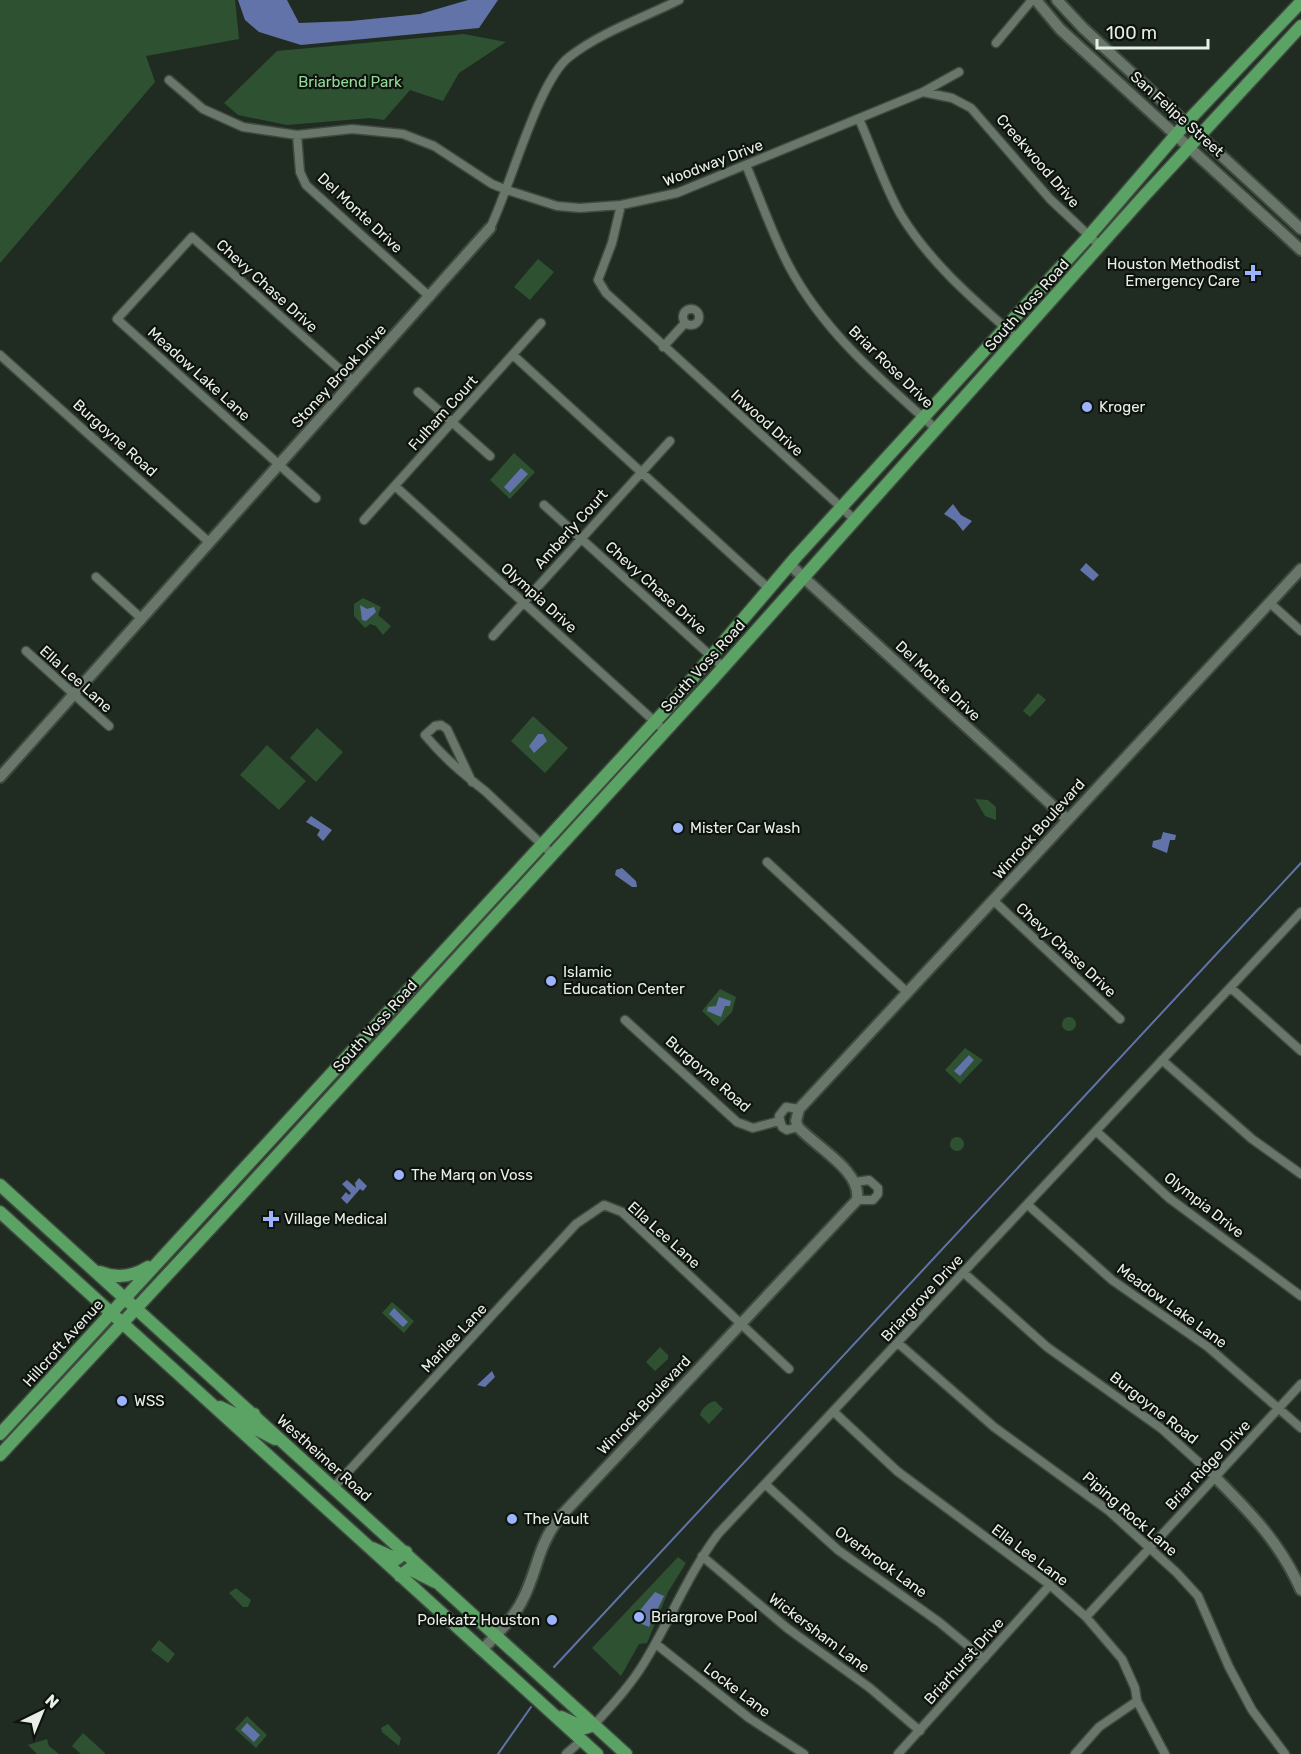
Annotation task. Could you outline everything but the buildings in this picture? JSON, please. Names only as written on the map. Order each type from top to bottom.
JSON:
[{"type":"main road","name":"South Voss Road","points":[[124,1298],[654,722],[712,657],[789,564],[1089,236],[1187,122],[1301,2]]},
{"type":"main road","name":"South Voss Road","points":[[121,1323],[220,1218],[723,667],[1190,145],[1301,26]]},
{"type":"main road","points":[[1251,54],[1264,66]]},
{"type":"main road","points":[[869,476],[882,488]]},
{"type":"main road","points":[[474,917],[485,927]]},
{"type":"main road","points":[[411,985],[423,996]]},
{"type":"main road","points":[[346,1056],[358,1067]]},
{"type":"main road","points":[[277,1131],[289,1142]]},
{"type":"main road","name":"Westheimer Road","points":[[0,1185],[624,1752]]},
{"type":"main road","points":[[209,1208],[220,1218]]},
{"type":"main road","points":[[0,1212],[597,1754]]},
{"type":"main road","points":[[92,1269],[110,1276],[125,1276],[139,1272],[160,1261]]},
{"type":"main road","name":"Hillcroft Avenue","points":[[0,1434],[124,1298]]},
{"type":"main road","name":"Hillcroft Avenue","points":[[0,1455],[121,1323]]},
{"type":"main road","points":[[30,1402],[40,1412]]},
{"type":"main road","points":[[210,1403],[243,1418],[254,1414]]},
{"type":"main road","points":[[241,1430],[250,1425],[287,1444]]},
{"type":"main road","points":[[368,1546],[398,1559],[406,1552]]},
{"type":"main road","points":[[400,1576],[409,1569],[417,1575],[439,1583]]},
{"type":"main road","points":[[554,1714],[585,1728],[594,1725]]},
{"type":"main road","points":[[582,1740],[592,1736],[624,1752]]},
{"type":"street","name":"Stoney Brook Drive","points":[[2,772],[74,695],[490,228],[546,88],[567,58],[625,25],[679,0]]},
{"type":"street","points":[[996,44],[1034,0]]},
{"type":"street","name":"San Felipe Street","points":[[1034,0],[1060,29],[1190,145],[1301,250]]},
{"type":"street","name":"San Felipe Street","points":[[1057,0],[1083,27],[1301,229]]},
{"type":"street","name":"Woodway Drive","points":[[169,80],[184,95],[218,117],[243,127],[297,135],[352,129],[403,134],[434,146],[492,184],[507,190],[558,206],[598,208],[621,206],[677,193],[923,92],[959,72]]},
{"type":"street","points":[[945,81],[952,98]]},
{"type":"street","name":"Creekwood Drive","points":[[923,92],[952,98],[971,108],[1026,174],[1100,246]]},
{"type":"street","points":[[859,119],[900,213],[921,244],[948,276],[1017,338]]},
{"type":"street","name":"Del Monte Drive","points":[[297,135],[300,172],[306,185],[430,297]]},
{"type":"street","name":"Briar Rose Drive","points":[[746,165],[789,266],[809,297],[853,352],[935,428]]},
{"type":"street","name":"Inwood Drive","points":[[621,206],[612,243],[598,280],[606,293],[854,519]]},
{"type":"street","points":[[1276,224],[1285,213]]},
{"type":"street","name":"Chevy Chase Drive","points":[[164,265],[192,237],[354,382]]},
{"type":"street","name":"Meadow Lake Lane","points":[[164,265],[117,319],[316,498]]},
{"type":"street","name":"Fulham Court","points":[[364,520],[541,323]]},
{"type":"street","points":[[663,347],[685,324]]},
{"type":"street","name":"Burgoyne Road","points":[[0,355],[210,543]]},
{"type":"street","points":[[513,355],[768,588]]},
{"type":"street","points":[[418,392],[490,456]]},
{"type":"street","name":"Amberly Court","points":[[493,636],[670,441]]},
{"type":"street","name":"Olympia Drive","points":[[395,486],[664,730]]},
{"type":"street","name":"Chevy Chase Drive","points":[[544,505],[723,667]]},
{"type":"street","name":"Del Monte Drive","points":[[789,564],[1067,819]]},
{"type":"street","name":"Winrock Boulevard","points":[[483,1649],[524,1598],[543,1542],[558,1520],[857,1200],[873,1200],[878,1194],[878,1188],[869,1180],[855,1182],[798,1127],[787,1130],[779,1121],[781,1111],[786,1107],[799,1109],[1301,569]]},
{"type":"street","points":[[96,577],[142,619]]},
{"type":"street","points":[[1270,603],[1301,631]]},
{"type":"street","name":"Ella Lee Lane","points":[[26,651],[109,726]]},
{"type":"street","points":[[472,782],[444,726],[435,726],[425,735],[444,759],[552,854]]},
{"type":"street","points":[[767,862],[908,993]]},
{"type":"street","name":"Chevy Chase Drive","points":[[994,901],[1120,1018]]},
{"type":"street","name":"Briargrove Drive","points":[[594,1725],[625,1691],[656,1644],[702,1556],[765,1484],[1300,913]]},
{"type":"street","points":[[1231,988],[1301,1052]]},
{"type":"street","name":"Burgoyne Road","points":[[625,1020],[737,1122],[753,1128],[779,1121]]},
{"type":"street","points":[[1162,1060],[1252,1139],[1301,1174]]},
{"type":"street","points":[[798,1127],[796,1121],[799,1109]]},
{"type":"street","name":"Olympia Drive","points":[[1096,1131],[1169,1198],[1301,1296]]},
{"type":"street","points":[[855,1182],[857,1200]]},
{"type":"street","name":"Ella Lee Lane","points":[[596,1209],[604,1204],[622,1212],[789,1369]]},
{"type":"street","name":"Meadow Lake Lane","points":[[1028,1204],[1112,1280],[1208,1347],[1301,1428]]},
{"type":"street","name":"Marilee Lane","points":[[334,1487],[576,1224],[596,1209]]},
{"type":"street","name":"Burgoyne Road","points":[[964,1273],[1047,1347],[1162,1429],[1215,1477],[1275,1542],[1291,1566],[1301,1590]]},
{"type":"street","name":"Piping Rock Lane","points":[[898,1343],[994,1426],[1073,1483],[1150,1548],[1198,1596],[1229,1667],[1252,1710],[1285,1754]]},
{"type":"street","name":"Briar Ridge Drive","points":[[1086,1617],[1301,1384]]},
{"type":"street","name":"Ella Lee Lane","points":[[834,1412],[915,1486],[1050,1585],[1086,1617],[1122,1659],[1135,1688],[1137,1701],[1165,1754]]},
{"type":"street","name":"Overbrook Lane","points":[[765,1484],[838,1550],[939,1622],[984,1659]]},
{"type":"street","name":"Wickersham Lane","points":[[702,1556],[787,1628],[870,1688],[920,1731]]},
{"type":"street","name":"Briarhurst Drive","points":[[898,1754],[1050,1585]]},
{"type":"street","name":"Locke Lane","points":[[656,1644],[749,1718],[804,1754]]},
{"type":"street","points":[[1075,1754],[1099,1727],[1137,1701]]},
{"type":"street","points":[[566,1754],[582,1740]]},
{"type":"green space","points":[[0,0],[235,0],[239,39],[146,56],[155,82],[0,263]]},
{"type":"green space","name":"Briarbend Park","points":[[464,34],[506,42],[459,73],[443,101],[410,90],[384,120],[370,118],[287,125],[238,115],[224,103],[277,51]]},
{"type":"green space","points":[[538,259],[554,272],[530,300],[514,287]]},
{"type":"green space","points":[[514,453],[535,472],[510,499],[490,480]]},
{"type":"green space","points":[[363,598],[381,607],[378,615],[391,626],[383,635],[376,626],[370,624],[365,628],[354,616],[354,604]]},
{"type":"green space","points":[[1038,693],[1046,700],[1030,717],[1023,711]]},
{"type":"green space","points":[[533,716],[568,748],[545,773],[511,741]]},
{"type":"green space","points":[[317,728],[343,752],[316,782],[290,758]]},
{"type":"green space","points":[[267,745],[306,781],[279,810],[240,775]]},
{"type":"green space","points":[[975,799],[988,800],[996,807],[996,820],[985,816]]},
{"type":"green space","points":[[720,989],[736,997],[732,1012],[718,1026],[702,1011]]},
{"type":"green space","points":[[1066,1017],[1072,1017],[1076,1024],[1072,1031],[1066,1031],[1062,1027],[1062,1021]]},
{"type":"green space","points":[[965,1048],[983,1060],[960,1084],[945,1070]]},
{"type":"green space","points":[[954,1137],[960,1137],[964,1144],[960,1151],[954,1151],[950,1147],[950,1141]]},
{"type":"green space","points":[[392,1302],[414,1321],[404,1333],[382,1313]]},
{"type":"green space","points":[[660,1347],[668,1355],[668,1359],[655,1371],[646,1362]]},
{"type":"green space","points":[[715,1401],[723,1409],[709,1424],[700,1415],[706,1406]]},
{"type":"green space","name":"Briargrove Pool","points":[[678,1557],[686,1563],[668,1592],[647,1643],[639,1644],[621,1676],[592,1648]]},
{"type":"green space","points":[[236,1588],[251,1600],[248,1607],[243,1607],[229,1593]]},
{"type":"green space","points":[[159,1640],[175,1654],[168,1663],[151,1650]]},
{"type":"green space","points":[[247,1716],[267,1735],[256,1748],[235,1729]]},
{"type":"green space","points":[[388,1724],[401,1738],[399,1746],[382,1732],[381,1728]]},
{"type":"green space","points":[[83,1733],[105,1754],[81,1754],[72,1746]]},
{"type":"green space","points":[[47,1739],[49,1746],[59,1754],[37,1754],[28,1745]]},
{"type":"water","points":[[238,0],[287,0],[299,23],[351,21],[420,14],[468,0],[498,0],[479,28],[301,45],[259,32],[245,20]]},
{"type":"water","points":[[521,468],[528,474],[510,493],[504,487]]},
{"type":"water","points":[[953,504],[961,515],[972,521],[963,531],[955,521],[944,514]]},
{"type":"water","points":[[1086,563],[1099,575],[1093,581],[1080,570]]},
{"type":"water","points":[[360,605],[367,609],[374,607],[376,612],[366,621],[362,620]]},
{"type":"water","points":[[538,734],[543,734],[547,741],[534,753],[529,746]]},
{"type":"water","points":[[311,816],[332,830],[323,841],[317,835],[320,830],[306,822]]},
{"type":"water","points":[[1163,832],[1176,835],[1175,840],[1170,840],[1167,853],[1152,847],[1153,841],[1161,839]]},
{"type":"water","points":[[622,868],[636,881],[637,887],[632,887],[615,875],[616,870]]},
{"type":"water","points":[[719,997],[731,1001],[730,1006],[725,1006],[721,1017],[707,1011],[708,1007],[716,1006]]},
{"type":"water","points":[[969,1055],[974,1060],[960,1076],[954,1071]]},
{"type":"water","points":[[359,1178],[367,1186],[363,1191],[360,1189],[347,1204],[341,1198],[346,1192],[349,1195],[351,1193],[342,1184],[347,1180],[356,1188],[355,1183]]},
{"type":"water","points":[[394,1308],[408,1322],[403,1327],[389,1314]]},
{"type":"water","points":[[492,1371],[495,1377],[485,1387],[477,1385]]},
{"type":"water","points":[[655,1592],[664,1596],[649,1627],[637,1622],[636,1615]]},
{"type":"water","points":[[247,1723],[260,1735],[254,1742],[241,1730]]},
{"type":"waterway","points":[[554,1667],[1301,863]]},
{"type":"waterway","points":[[498,1754],[531,1707]]},
{"type":"place","name":"Houston Methodist Emergency Care","points":[[1253,273]]},
{"type":"place","name":"Kroger","points":[[1087,407]]},
{"type":"place","name":"Mister Car Wash","points":[[678,828]]},
{"type":"place","name":"Islamic Education Center","points":[[551,981]]},
{"type":"place","name":"The Marq on Voss","points":[[399,1175]]},
{"type":"place","name":"Village Medical","points":[[271,1219]]},
{"type":"place","name":"WSS","points":[[122,1401]]},
{"type":"place","name":"The Vault","points":[[512,1519]]},
{"type":"place","name":"Briargrove Pool","points":[[639,1617]]},
{"type":"place","name":"Polekatz Houston","points":[[552,1620]]}]
